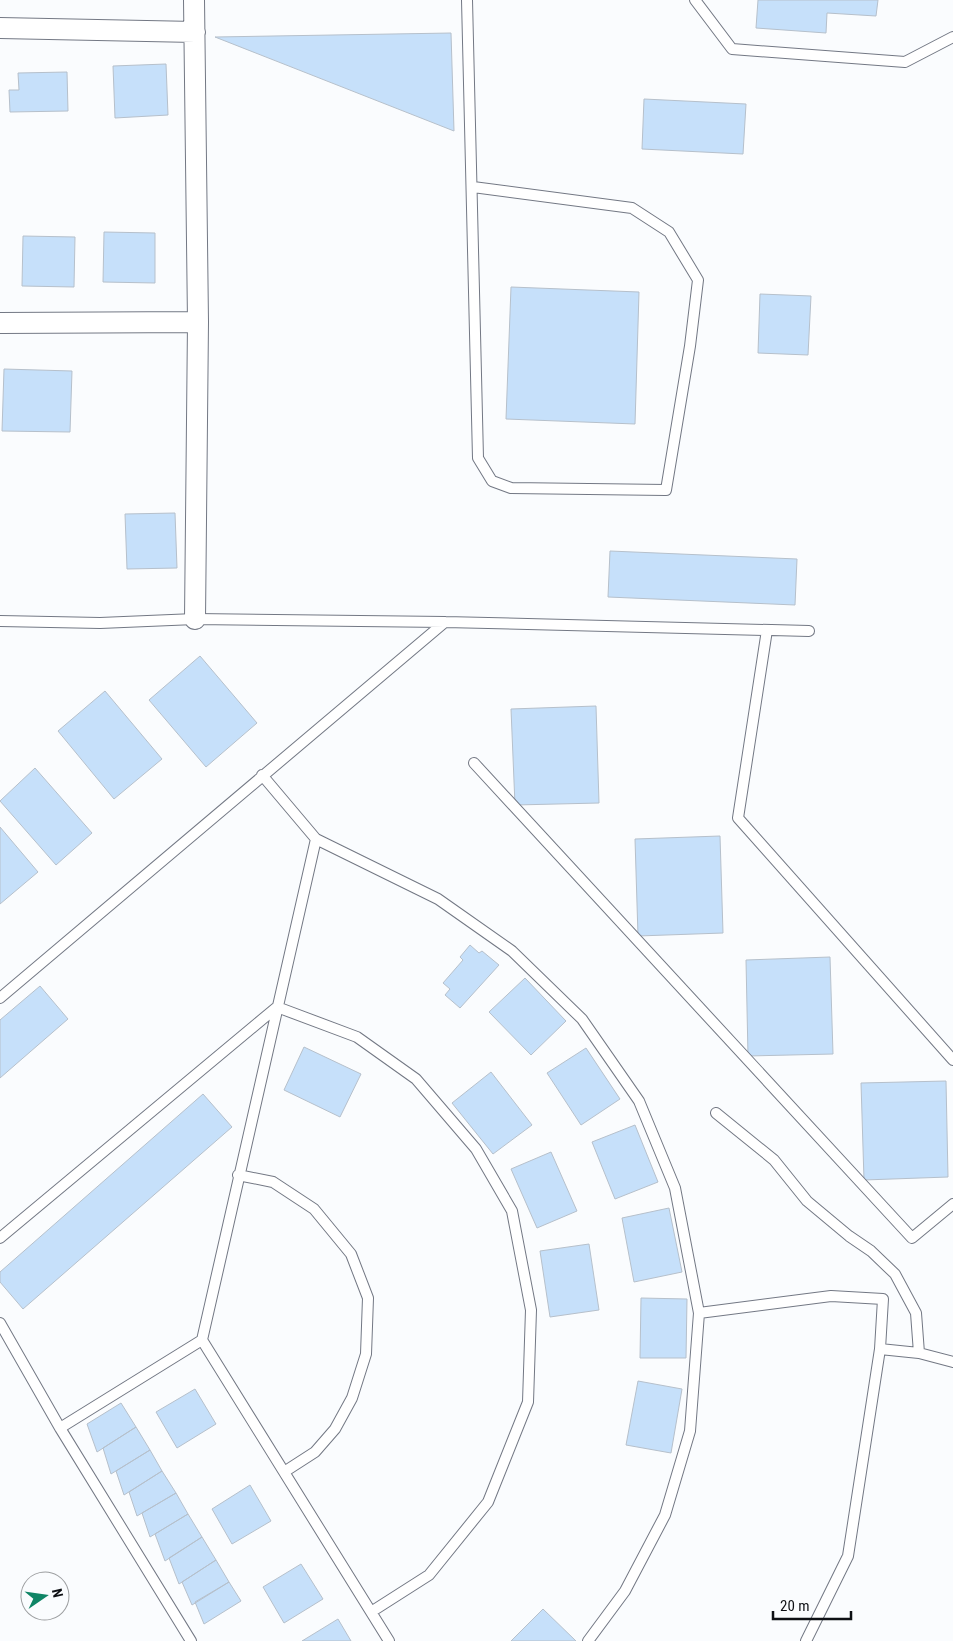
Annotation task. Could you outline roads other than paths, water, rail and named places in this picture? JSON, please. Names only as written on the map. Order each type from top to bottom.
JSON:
[{"type":"street","points":[[194,0],[198,322],[195,619]]},
{"type":"street","points":[[0,28],[194,32]]},
{"type":"street","points":[[0,323],[198,322]]},
{"type":"lane","points":[[466,0],[473,186],[478,458],[492,481],[511,488],[666,490],[690,346],[698,280],[669,232],[632,208],[473,186]]},
{"type":"lane","points":[[695,0],[732,49],[905,62],[953,37]]},
{"type":"lane","points":[[0,621],[100,623],[195,619],[445,622],[809,631]]},
{"type":"lane","points":[[0,998],[445,622]]},
{"type":"lane","points":[[767,630],[738,818],[953,1060]]},
{"type":"lane","points":[[474,762],[912,1238],[953,1204]]},
{"type":"lane","points":[[262,775],[316,839],[438,899],[512,951],[582,1019],[639,1101],[675,1188],[699,1313],[690,1431],[665,1515],[625,1591],[588,1641]]},
{"type":"lane","points":[[316,839],[202,1340],[389,1641]]},
{"type":"lane","points":[[0,1238],[277,1007]]},
{"type":"lane","points":[[277,1007],[357,1037],[416,1079],[476,1149],[512,1211],[531,1310],[528,1402],[488,1502],[429,1575],[371,1612]]},
{"type":"lane","points":[[716,1113],[774,1160],[807,1201],[870,1251],[895,1274],[916,1313],[919,1353]]},
{"type":"lane","points":[[238,1176],[273,1182],[314,1209],[351,1254],[368,1298],[366,1354],[352,1398],[335,1429],[315,1452],[284,1472]]},
{"type":"lane","points":[[699,1313],[831,1296],[883,1299],[880,1349],[848,1556],[806,1641]]},
{"type":"lane","points":[[0,1323],[60,1428],[191,1641]]},
{"type":"lane","points":[[60,1428],[202,1340]]},
{"type":"lane","points":[[880,1349],[919,1353],[953,1362]]}]
